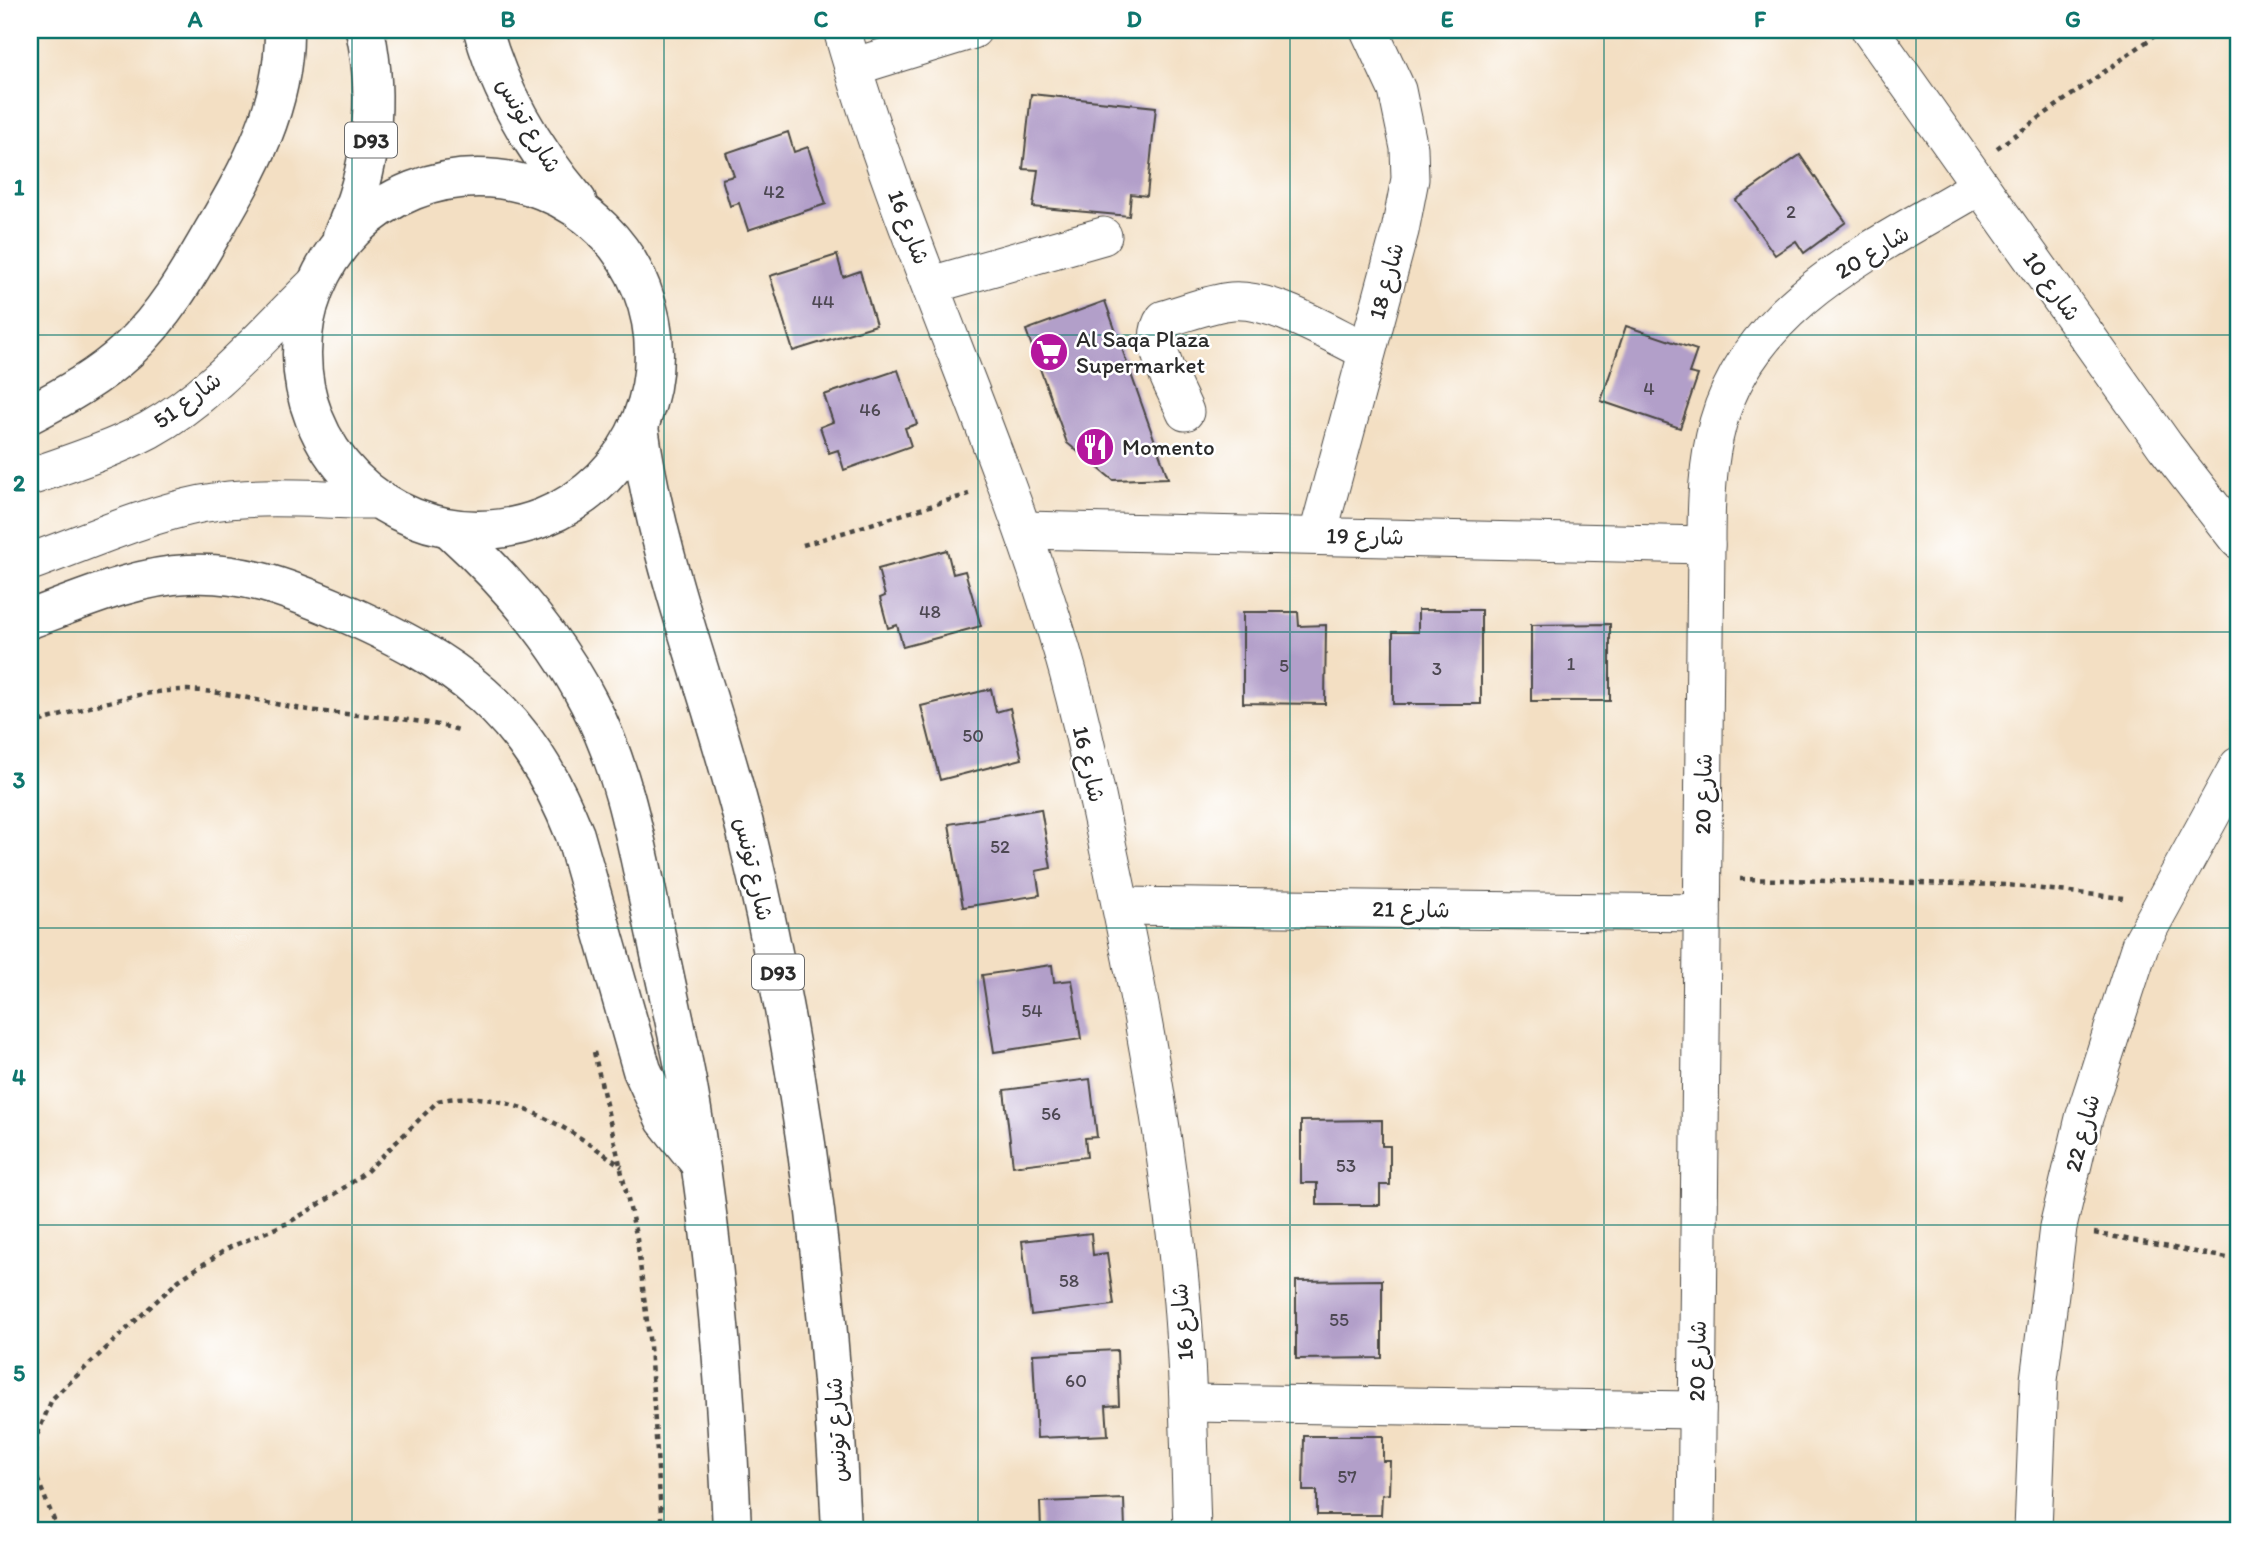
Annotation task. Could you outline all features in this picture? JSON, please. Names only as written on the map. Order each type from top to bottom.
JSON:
[{"type":"main road","points":[[30,414],[72,392],[129,349],[178,292],[265,137],[281,75],[284,30]]},
{"type":"main road","name":"D93","points":[[338,245],[353,213],[370,145],[373,81],[365,30]]},
{"type":"main road","name":"شارع تونس","points":[[483,30],[516,112],[537,148],[627,257],[650,311],[655,370],[639,427],[653,510],[665,560],[714,711],[741,810],[793,1050],[823,1267],[835,1399],[841,1530]]},
{"type":"main road","points":[[588,213],[539,186],[485,176],[429,183],[379,206],[338,245],[317,282],[304,326],[302,372],[313,417],[335,457],[372,500],[405,515],[449,528],[495,530],[540,519],[580,498],[615,466],[639,427]]},
{"type":"main road","points":[[449,528],[478,554],[530,611],[589,703],[612,754],[636,834],[688,1086],[699,1163],[719,1324],[732,1530]]},
{"type":"main road","points":[[30,619],[152,579],[185,573],[219,573],[285,587],[420,648],[471,683],[515,726],[534,751],[564,806],[575,835],[642,1070],[665,1120],[699,1163]]},
{"type":"street","name":"شارع 16","points":[[842,30],[931,285],[1024,530],[1058,636],[1083,734],[1121,906],[1157,1096],[1171,1205],[1188,1404],[1192,1530]]},
{"type":"street","points":[[853,67],[972,30]]},
{"type":"street","name":"شارع 18","points":[[1318,534],[1400,231],[1410,179],[1409,148],[1399,99],[1369,30]]},
{"type":"street","name":"شارع 10","points":[[1870,30],[2186,474],[2238,540]]},
{"type":"street","name":"شارع 20","points":[[1696,1530],[1707,488],[1718,421],[1731,389],[1771,327],[1797,301],[1974,177]]},
{"type":"street","points":[[931,285],[1103,236]]},
{"type":"street","name":"شارع 51","points":[[30,477],[119,444],[179,411],[206,389],[317,282]]},
{"type":"street","points":[[1185,412],[1158,344],[1158,327],[1164,319],[1232,301],[1251,302],[1274,308],[1367,351]]},
{"type":"street","points":[[30,562],[171,511],[203,504],[267,499],[372,500]]},
{"type":"street","name":"شارع 19","points":[[1024,530],[1706,544]]},
{"type":"street","name":"شارع 22","points":[[2033,1530],[2039,1380],[2058,1227],[2084,1118],[2140,945],[2238,766]]},
{"type":"street","name":"شارع 21","points":[[1121,906],[1703,896]]},
{"type":"street","points":[[1188,1404],[1697,1410]]},
{"type":"path","points":[[1974,177],[2163,30]]},
{"type":"path","points":[[803,545],[1007,482]]},
{"type":"path","points":[[30,724],[153,693],[186,690],[225,694],[337,714],[412,720],[464,731]]},
{"type":"path","points":[[1703,896],[2007,885],[2162,902]]},
{"type":"path","points":[[593,1048],[623,1168],[637,1240],[650,1346],[662,1530]]},
{"type":"path","points":[[58,1530],[37,1478],[35,1460],[36,1438],[52,1399],[179,1280],[230,1247],[288,1223],[328,1199],[366,1171],[438,1101],[453,1098],[479,1099],[522,1109],[572,1132],[623,1168]]},
{"type":"path","points":[[2058,1227],[2238,1260]]},
{"type":"building","points":[[1031,94],[1156,107],[1147,196],[1131,194],[1129,216],[1033,207],[1038,170],[1023,169]]},
{"type":"building","points":[[788,132],[794,152],[808,147],[826,204],[748,230],[739,203],[730,206],[722,179],[734,176],[726,153]]},
{"type":"building","points":[[1800,155],[1846,222],[1804,253],[1796,241],[1775,255],[1736,200]]},
{"type":"building","points":[[837,255],[843,277],[860,271],[876,325],[793,351],[770,276]]},
{"type":"building","points":[[1105,301],[1168,478],[1113,480],[1067,443],[1026,330]]},
{"type":"building","points":[[1626,326],[1697,350],[1689,373],[1698,375],[1680,428],[1601,401]]},
{"type":"building","points":[[898,370],[917,424],[905,428],[911,446],[844,470],[838,450],[829,453],[820,427],[833,422],[824,395]]},
{"type":"building","points":[[947,550],[953,574],[965,571],[981,626],[903,647],[897,625],[888,628],[880,598],[885,596],[878,569]]},
{"type":"building","points":[[1418,610],[1481,610],[1481,704],[1393,704],[1393,632],[1418,632]]},
{"type":"building","points":[[1243,612],[1298,612],[1299,626],[1326,625],[1325,704],[1243,703]]},
{"type":"building","points":[[1610,624],[1610,701],[1531,701],[1531,625]]},
{"type":"building","points":[[991,689],[996,712],[1010,708],[1022,759],[940,780],[921,706]]},
{"type":"building","points":[[1041,809],[1051,868],[1036,871],[1040,895],[963,907],[949,824]]},
{"type":"building","points":[[1052,965],[1054,982],[1072,980],[1081,1039],[994,1052],[982,975]]},
{"type":"building","points":[[1090,1079],[1097,1137],[1085,1138],[1087,1157],[1013,1166],[1004,1090]]},
{"type":"building","points":[[1382,1120],[1382,1146],[1390,1146],[1390,1185],[1380,1185],[1380,1205],[1317,1205],[1317,1183],[1301,1183],[1301,1121]]},
{"type":"building","points":[[1091,1233],[1093,1255],[1107,1253],[1114,1305],[1031,1315],[1022,1241]]},
{"type":"building","points":[[1382,1280],[1382,1358],[1296,1359],[1296,1281]]},
{"type":"building","points":[[1117,1350],[1119,1405],[1106,1406],[1108,1435],[1037,1438],[1033,1354]]},
{"type":"building","points":[[1304,1436],[1383,1436],[1383,1461],[1390,1461],[1389,1494],[1382,1495],[1381,1515],[1317,1515],[1317,1491],[1303,1491]]},
{"type":"building","points":[[1124,1499],[1125,1530],[1041,1530],[1040,1502]]},
{"type":"place","name":"Al Saqa Plaza Supermarket","points":[[1049,352]]},
{"type":"place","name":"Momento","points":[[1095,447]]}]
